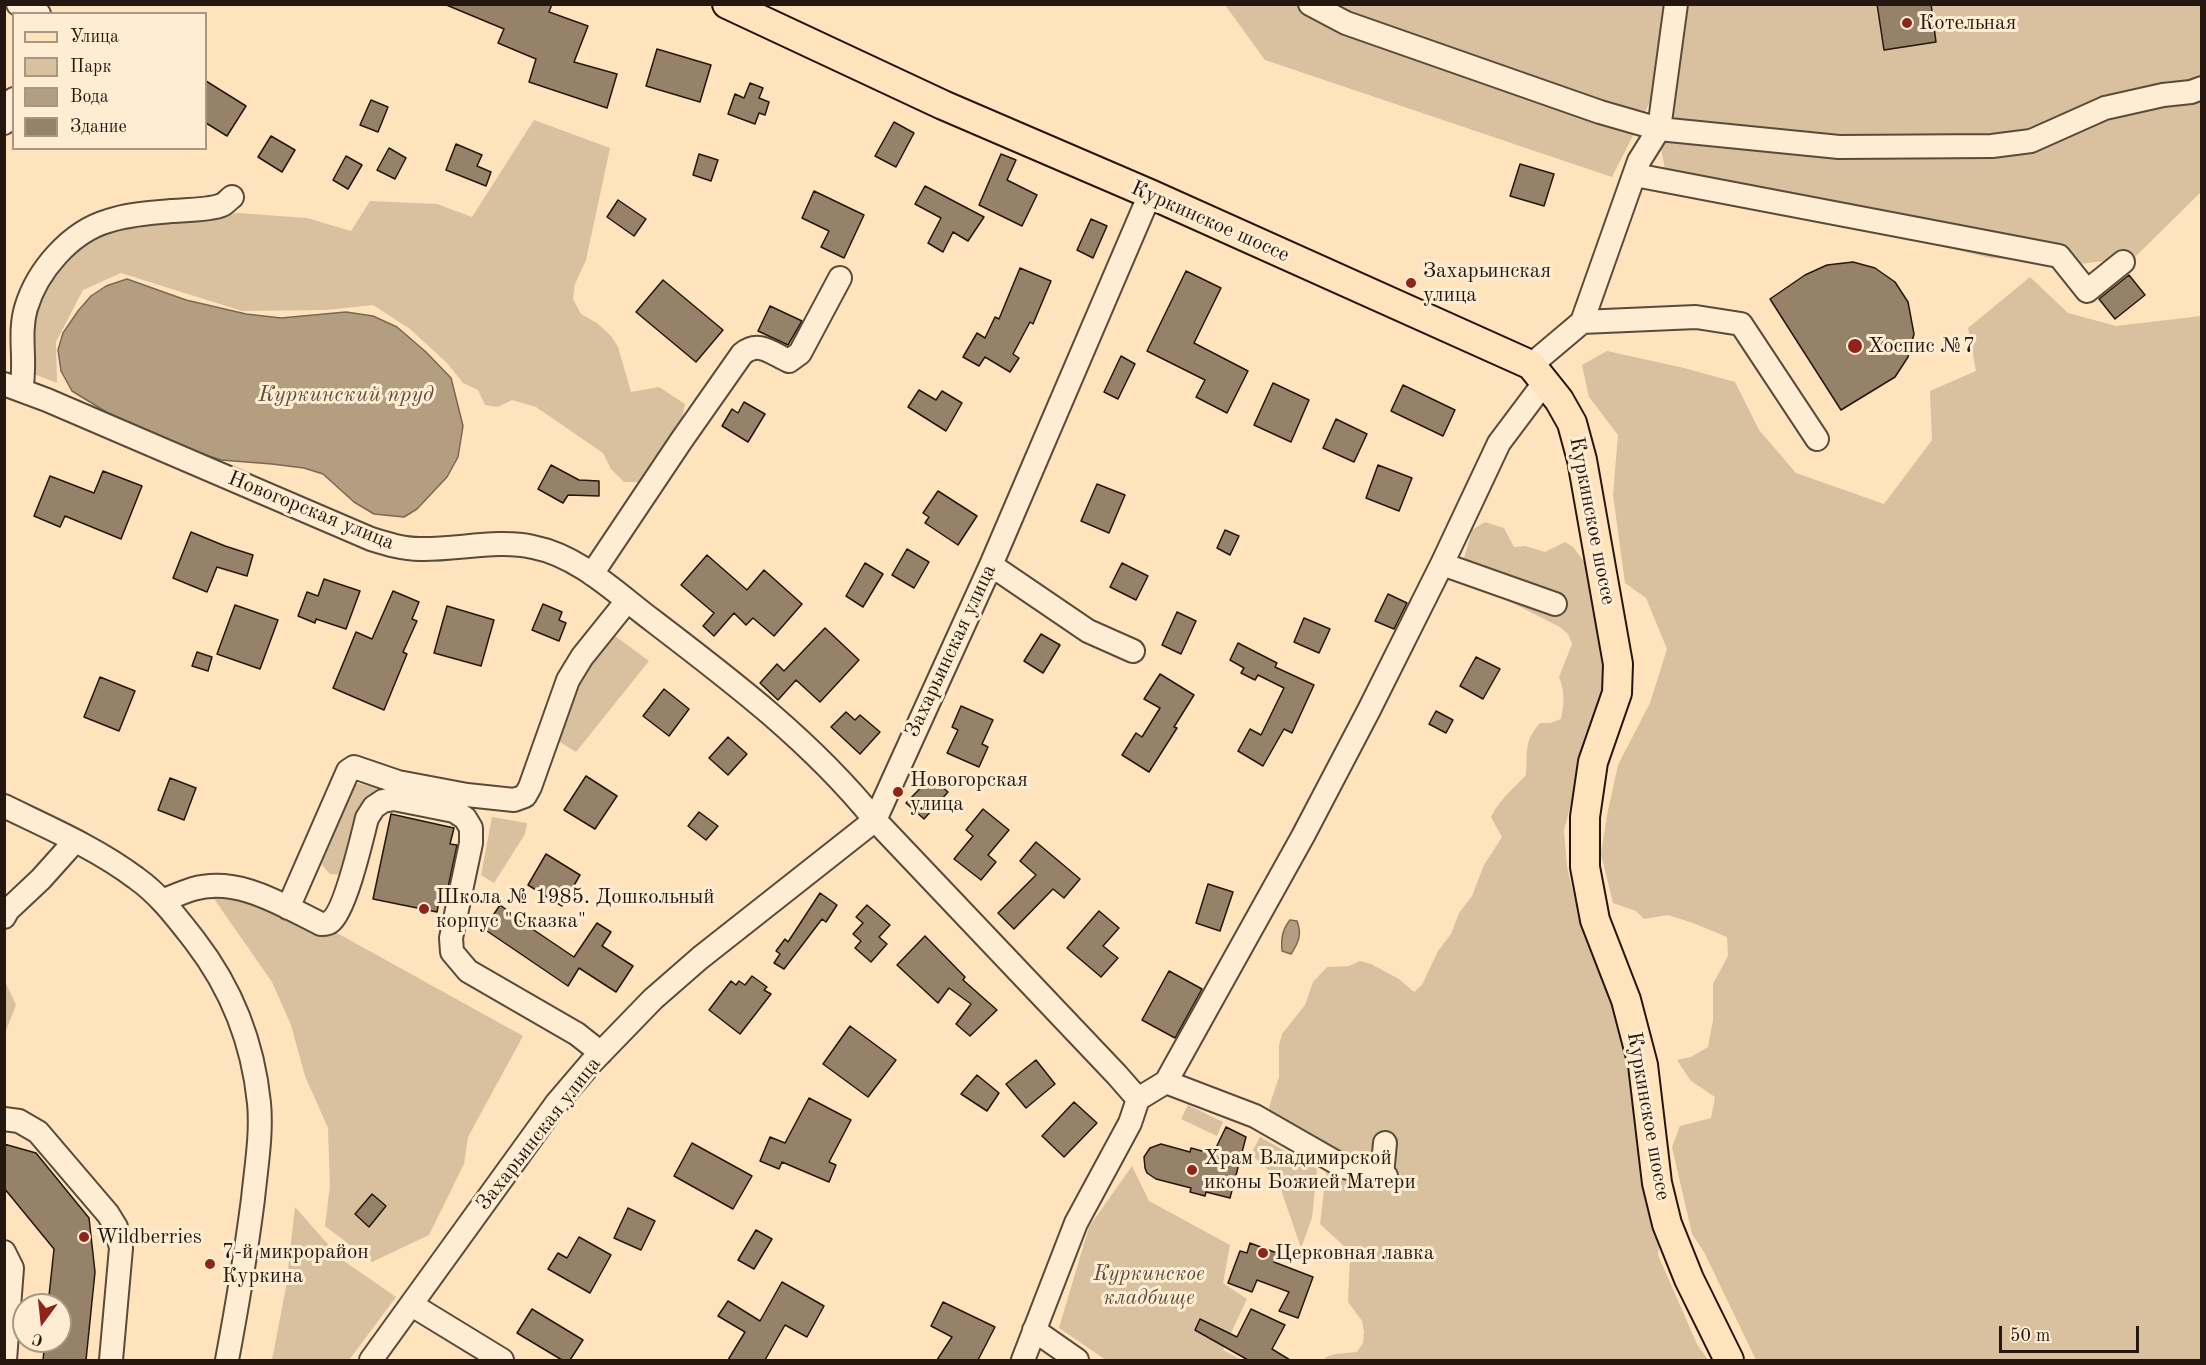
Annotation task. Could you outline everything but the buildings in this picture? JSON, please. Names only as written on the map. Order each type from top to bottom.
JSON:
[{"type":"main road","name":"Куркинское шоссе","points":[[728,4],[943,105],[1150,194],[1537,374],[1559,400],[1572,423],[1577,442],[1618,663],[1617,693],[1593,762],[1584,817],[1584,867],[1595,920],[1626,1000],[1643,1065],[1657,1183],[1667,1224],[1689,1279],[1729,1360]]},
{"type":"street","points":[[18,4],[35,12]]},
{"type":"street","points":[[1310,4],[1357,26],[1600,112],[1659,129],[1839,147],[1992,146],[2031,141],[2104,108],[2202,88]]},
{"type":"street","points":[[1023,1360],[1076,1223],[1130,1123],[1138,1099],[1166,1082],[1303,836],[1369,710],[1499,443],[1537,374],[1582,322],[1639,161],[1659,129],[1676,4]]},
{"type":"street","points":[[4,123],[12,104]]},
{"type":"street","points":[[1635,175],[2059,256],[2087,291],[2123,262]]},
{"type":"street","name":"Захарьинская улица","points":[[371,1360],[556,1104],[601,1053],[653,999],[700,958],[874,820],[991,565],[1150,194]]},
{"type":"street","points":[[13,387],[24,377],[21,347],[26,309],[44,271],[77,237],[108,220],[222,205],[232,197]]},
{"type":"street","points":[[592,574],[742,354],[749,348],[758,346],[789,361],[800,353],[840,278]]},
{"type":"street","points":[[1582,322],[1696,317],[1741,324],[1817,439]]},
{"type":"street","name":"Новогорская улица","points":[[13,387],[371,539],[396,547],[419,549],[498,545],[531,546],[554,552],[592,574],[746,692],[794,734],[848,787],[874,820],[1138,1099]]},
{"type":"street","points":[[1442,564],[1555,604]]},
{"type":"street","points":[[991,565],[1088,631],[1133,651]]},
{"type":"street","points":[[288,908],[348,771],[354,767],[398,782],[467,795],[514,800],[525,796],[568,680],[582,657],[627,601]]},
{"type":"street","points":[[162,901],[194,888],[225,885],[249,890],[321,924],[332,921],[343,901],[368,818],[374,807],[383,801],[394,800],[454,811],[465,819],[471,828],[471,843],[451,938],[452,952],[468,971],[577,1034],[601,1053]]},
{"type":"street","points":[[4,806],[75,841],[137,879],[162,901],[217,970],[239,1014],[251,1058],[259,1105],[257,1162],[243,1271],[227,1360]]},
{"type":"street","points":[[6,912],[41,879],[75,841]]},
{"type":"street","points":[[1166,1082],[1255,1116],[1344,1167],[1384,1175],[1386,1143]]},
{"type":"street","points":[[4,1119],[19,1122],[38,1131],[108,1214],[116,1227],[121,1248],[111,1360]]},
{"type":"street","points":[[4,1252],[12,1268],[5,1360]]},
{"type":"street","points":[[412,1305],[502,1360]]},
{"type":"street","points":[[1034,1330],[1077,1360]]},
{"type":"green space","points":[[1225,5],[2201,5],[2201,192],[2135,257],[2080,264],[1990,258],[1762,203],[1669,188],[1651,100],[1612,177],[1265,60]]},
{"type":"green space","points":[[534,120],[610,148],[586,260],[575,284],[573,299],[581,314],[597,323],[611,336],[618,347],[631,392],[659,387],[685,404],[679,432],[642,482],[624,482],[611,469],[603,453],[536,407],[512,400],[498,407],[485,405],[478,390],[463,383],[448,364],[410,329],[373,305],[326,310],[242,311],[121,273],[83,290],[56,342],[57,383],[26,371],[31,313],[48,277],[79,240],[136,221],[238,213],[307,218],[351,231],[370,201],[437,204],[472,217]]},
{"type":"green space","points":[[2030,277],[2068,313],[2116,326],[2201,316],[2201,1360],[1756,1360],[1704,1252],[1692,1234],[1672,1147],[1680,1126],[1711,1118],[1715,1097],[1691,1081],[1677,1060],[1691,1057],[1708,1047],[1713,1020],[1713,984],[1728,956],[1727,937],[1668,915],[1644,919],[1636,911],[1613,903],[1601,854],[1618,765],[1650,703],[1667,649],[1646,598],[1625,583],[1613,495],[1618,435],[1589,397],[1582,365],[1607,351],[1735,382],[1759,430],[1796,473],[1884,504],[1932,440],[1930,391],[1976,371],[1968,328]]},
{"type":"green space","points":[[1485,522],[1504,528],[1514,547],[1525,546],[1545,552],[1565,542],[1573,547],[1586,564],[1599,624],[1604,681],[1564,830],[1567,867],[1578,913],[1617,1016],[1636,1117],[1642,1185],[1659,1248],[1658,1255],[1697,1344],[1708,1360],[1325,1360],[1326,1357],[1336,1354],[1357,1352],[1363,1343],[1364,1332],[1362,1321],[1348,1302],[1350,1257],[1345,1247],[1320,1224],[1327,1166],[1272,1117],[1269,1107],[1279,1077],[1279,1045],[1282,1034],[1305,1005],[1313,982],[1327,967],[1349,966],[1360,961],[1371,964],[1399,979],[1414,992],[1422,985],[1438,951],[1451,934],[1459,913],[1472,896],[1484,865],[1502,837],[1491,817],[1503,799],[1526,775],[1527,748],[1531,736],[1540,723],[1550,723],[1561,719],[1563,698],[1559,677],[1572,644],[1568,634],[1560,627],[1455,574],[1463,562],[1472,530]]},
{"type":"green space","points":[[615,636],[649,661],[576,752],[558,741],[582,676]]},
{"type":"green space","points":[[356,783],[384,789],[376,795],[342,875],[330,874],[321,864],[322,858]]},
{"type":"green space","points":[[492,817],[527,823],[525,834],[494,883],[481,875]]},
{"type":"green space","points":[[210,893],[254,898],[337,933],[523,1036],[468,1137],[464,1164],[429,1235],[372,1262],[325,1226],[330,1186],[328,1128],[305,1076],[291,1025],[272,982]]},
{"type":"green space","points":[[4,979],[16,1005],[5,1033],[4,1033]]},
{"type":"green space","points":[[1188,1105],[1223,1122],[1217,1136],[1181,1119]]},
{"type":"green space","points":[[1260,1137],[1317,1169],[1312,1218],[1301,1248],[1277,1178],[1251,1154]]},
{"type":"green space","name":"Куркинское кладбище","points":[[1132,1166],[1149,1201],[1230,1245],[1223,1283],[1247,1299],[1223,1350],[1242,1360],[1106,1360],[1059,1328],[1089,1227]]},
{"type":"green space","points":[[295,1207],[341,1259],[396,1297],[349,1360],[272,1360],[286,1287]]},
{"type":"water","name":"Куркинский пруд","points":[[127,279],[186,300],[246,314],[281,318],[346,312],[373,316],[397,327],[451,378],[463,426],[458,457],[447,477],[417,509],[404,517],[374,514],[354,502],[323,474],[304,468],[221,460],[182,447],[108,413],[72,391],[61,371],[58,350],[63,333],[91,296],[106,286]]},
{"type":"water","points":[[1290,920],[1297,921],[1299,930],[1298,942],[1291,954],[1282,951],[1284,931]]},
{"type":"place","name":"Котельная","points":[[1907,23]]},
{"type":"place","name":"Захарьинская улица","points":[[1411,283]]},
{"type":"place","name":"Хоспис №7","points":[[1855,346]]},
{"type":"place","name":"Новогорская улица","points":[[898,792]]},
{"type":"place","name":"Школа № 1985. Дошкольный корпус \"Сказка\"","points":[[424,909]]},
{"type":"place","name":"Храм Владимирской иконы Божией Матери","points":[[1192,1170]]},
{"type":"place","name":"Wildberries","points":[[84,1237]]},
{"type":"place","name":"Церковная лавка","points":[[1263,1253]]},
{"type":"place","name":"7-й микрорайон Куркина","points":[[210,1264]]}]
